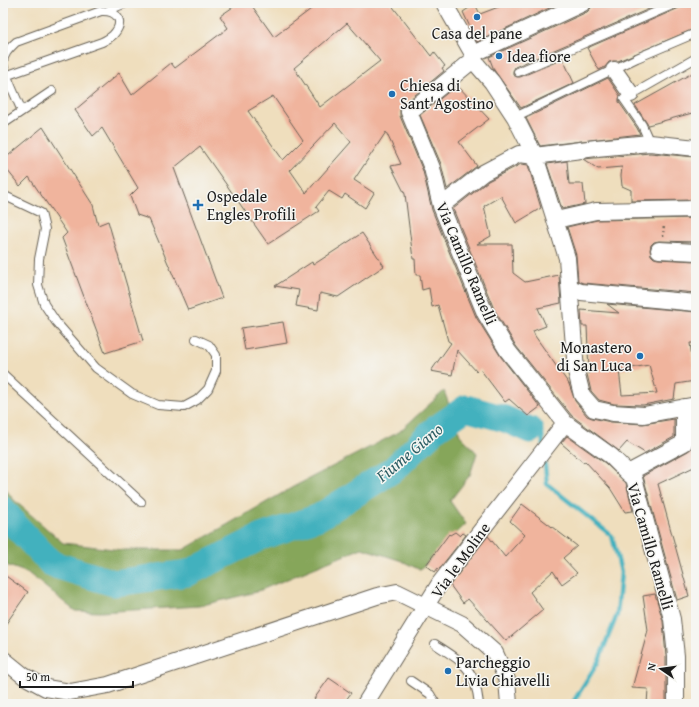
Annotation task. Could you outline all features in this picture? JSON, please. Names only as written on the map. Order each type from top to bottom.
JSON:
[{"type":"street","points":[[444,3],[473,57],[495,81],[536,156],[567,258],[576,371],[582,394],[594,409],[613,413],[644,415],[690,406],[684,442],[628,473]]},
{"type":"street","points":[[473,57],[583,3]]},
{"type":"street","name":"Via Camillo Ramelli","points":[[473,57],[409,112],[432,168],[441,206],[485,313],[508,351],[565,423],[611,456],[634,478],[672,619],[676,656],[676,704]]},
{"type":"street","points":[[614,70],[627,96]]},
{"type":"street","points":[[441,206],[483,173],[519,154],[536,156],[650,143],[696,148]]},
{"type":"street","points":[[556,220],[596,212],[696,209]]},
{"type":"street","points":[[661,250],[696,252]]},
{"type":"street","points":[[570,288],[581,292],[696,303]]},
{"type":"street","name":"Via le Moline","points":[[365,704],[427,607],[440,583],[565,423]]},
{"type":"street","points":[[3,658],[24,676],[46,688],[70,692],[108,685],[377,596],[397,592],[462,624],[495,653],[507,680],[509,704]]},
{"type":"lane","points":[[22,111],[3,64],[6,51],[16,42],[126,3]]},
{"type":"lane","points":[[518,72],[677,3]]},
{"type":"lane","points":[[8,75],[102,42],[112,35],[118,27],[119,19],[109,10]]},
{"type":"lane","points":[[515,116],[576,86],[696,32]]},
{"type":"lane","points":[[650,143],[627,96],[696,58]]},
{"type":"lane","points":[[3,124],[52,91]]},
{"type":"lane","points":[[3,195],[41,213],[45,229],[38,259],[38,285],[44,304],[56,322],[96,368],[132,394],[158,405],[184,407],[197,400],[208,389],[216,371],[216,356],[209,345],[196,339]]},
{"type":"lane","points":[[3,374],[141,502]]},
{"type":"lane","points":[[435,644],[457,658],[470,672],[477,686],[479,704]]},
{"type":"lane","points":[[411,681],[430,694],[436,704]]},
{"type":"path","points":[[661,250],[665,210]]},
{"type":"green space","points":[[444,391],[460,435],[477,453],[470,475],[450,501],[466,524],[420,570],[402,561],[362,548],[256,592],[199,606],[100,612],[75,611],[28,573],[3,564],[3,486],[14,500],[63,543],[122,550],[183,550],[293,487],[399,432]]},
{"type":"building","points":[[239,3],[250,3],[274,37],[319,3],[390,3],[431,56],[434,52],[445,66],[442,68],[444,71],[403,105],[400,110],[400,116],[423,171],[432,210],[476,317],[501,357],[540,407],[528,416],[509,399],[505,402],[480,369],[477,372],[457,350],[452,375],[431,371],[451,343],[448,341],[438,305],[432,307],[429,288],[422,290],[420,275],[416,275],[405,194],[391,166],[401,164],[386,132],[354,180],[374,193],[365,208],[345,194],[342,199],[329,191],[316,207],[319,211],[268,244],[200,147],[174,168],[222,298],[188,310],[149,219],[137,215],[130,196],[138,188],[102,128],[93,136],[75,110],[119,73],[132,95],[171,63],[175,68],[228,28],[220,16]],"holes":[[[347,23],[380,61],[320,107],[294,68]],[[273,96],[303,140],[283,160],[248,111]],[[335,123],[351,142],[306,193],[290,170]]]},
{"type":"building","points":[[500,3],[560,3],[477,42],[463,12],[475,4],[480,14],[501,6]]},
{"type":"building","points":[[592,3],[663,3],[515,67],[513,75],[520,77],[563,59],[574,83],[521,108],[494,70],[489,57],[587,12],[591,8]]},
{"type":"building","points":[[682,3],[696,3],[696,28],[618,61],[609,62],[605,67],[599,70],[587,48],[679,8]]},
{"type":"building","points":[[696,71],[696,112],[648,125],[635,105]]},
{"type":"building","points":[[608,78],[620,96],[619,102],[640,134],[540,146],[526,118]]},
{"type":"building","points":[[457,85],[489,119],[459,142],[477,166],[447,189],[441,164],[420,115]]},
{"type":"building","points":[[43,127],[93,205],[98,225],[108,221],[143,341],[105,353],[62,238],[67,233],[29,177],[20,186],[3,165],[3,160]]},
{"type":"building","points":[[650,153],[696,157],[696,200],[631,201],[631,190],[622,186],[622,167],[598,169],[583,159]]},
{"type":"building","points":[[567,161],[569,184],[583,184],[585,204],[562,209],[547,164]]},
{"type":"building","points":[[521,164],[528,165],[541,208],[516,223],[501,196],[484,206],[491,236],[477,244],[512,244],[513,273],[525,282],[559,275],[561,303],[538,308],[546,326],[533,331],[535,336],[569,384],[575,401],[587,416],[611,422],[643,424],[674,419],[674,437],[645,453],[627,442],[619,451],[572,416],[516,346],[494,309],[453,209],[488,181]]},
{"type":"building","points":[[696,218],[696,242],[659,241],[654,242],[651,245],[650,250],[651,255],[658,259],[696,261],[696,293],[583,283],[578,281],[576,255],[567,227],[597,220]]},
{"type":"building","points":[[362,233],[384,266],[338,297],[320,293],[318,310],[296,306],[299,290],[275,286],[312,262],[313,265]]},
{"type":"building","name":"Monastero di San Luca","points":[[607,304],[696,312],[696,343],[690,343],[695,381],[676,384],[674,399],[643,405],[614,404],[599,400],[591,391],[587,374],[589,373],[587,326],[582,326],[581,310],[619,313]],"holes":[[[649,365],[657,393],[622,395],[619,370]]]},
{"type":"building","points":[[283,322],[287,343],[245,350],[241,328]]},
{"type":"building","points":[[694,415],[696,415],[696,466],[658,484],[689,596],[677,600],[643,476],[692,448],[694,443]]},
{"type":"building","points":[[567,436],[605,463],[626,483],[633,511],[625,512],[610,488],[585,461],[584,463],[561,443]]},
{"type":"building","points":[[522,504],[577,546],[563,558],[577,573],[562,584],[553,571],[530,592],[543,610],[506,641],[468,599],[463,603],[450,585],[488,536],[505,557],[525,535],[510,521]]},
{"type":"building","points":[[455,532],[460,536],[463,533],[466,535],[435,572],[426,565],[449,534],[450,535]]},
{"type":"building","points":[[3,574],[28,592],[3,628]]},
{"type":"building","points":[[655,594],[663,621],[666,657],[666,704],[647,704],[648,689],[632,688],[648,630],[643,596]]},
{"type":"building","points":[[329,678],[351,693],[343,704],[320,704],[314,699]]},
{"type":"waterway","name":"Fiume Giano","points":[[3,510],[52,564],[114,583],[188,573],[261,537],[319,517],[394,469],[434,430],[466,408],[505,419],[530,430]]},
{"type":"waterway","name":"Fiume Giano","points":[[530,430],[542,434],[543,444]]},
{"type":"waterway","name":"Fiume Giano","points":[[544,456],[547,484],[612,536],[621,572],[617,615],[598,662],[572,704]]},
{"type":"place","name":"Casa del pane","points":[[477,17]]},
{"type":"place","name":"Idea fiore","points":[[499,56]]},
{"type":"place","name":"Chiesa di Sant'Agostino","points":[[392,94]]},
{"type":"place","name":"Ospedale Engles Profili","points":[[198,205]]},
{"type":"place","name":"Monastero di San Luca","points":[[640,356]]},
{"type":"place","name":"Parcheggio Livia Chiavelli","points":[[448,671]]}]
